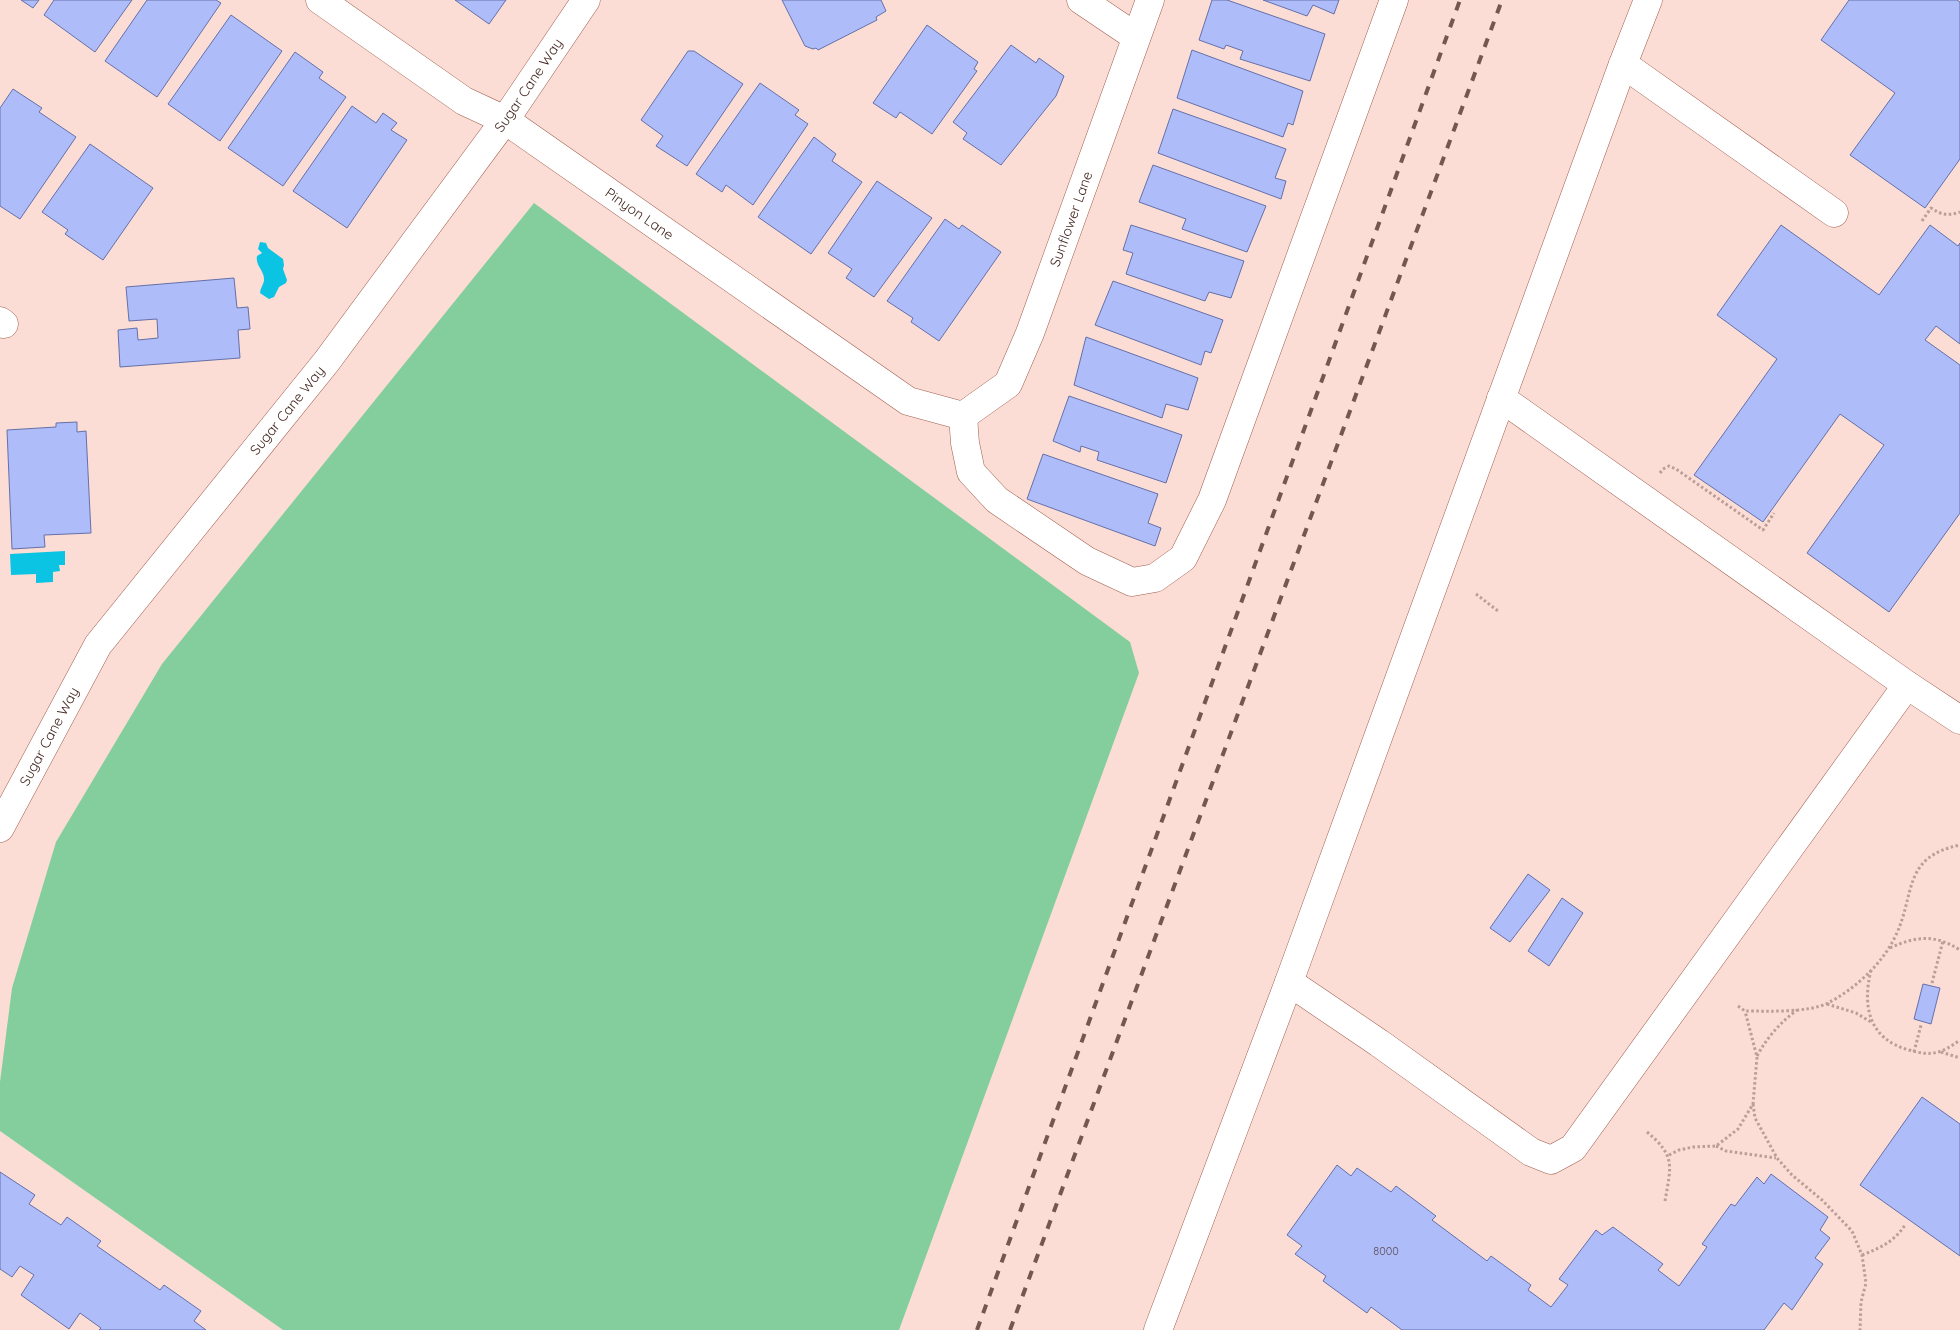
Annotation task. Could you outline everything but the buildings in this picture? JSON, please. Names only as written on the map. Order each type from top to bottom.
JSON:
[{"type":"street","name":"Pinyon Lane","points":[[320,0],[464,101],[505,120],[908,401],[963,416]]},
{"type":"street","name":"Sugar Cane Way","points":[[0,828],[98,645],[328,361],[505,120],[586,0]]},
{"type":"street","points":[[1081,0],[1136,37]]},
{"type":"street","name":"Sunflower Lane","points":[[963,416],[1008,384],[1030,333],[1150,0]]},
{"type":"street","points":[[963,416],[965,443],[971,472],[997,500],[1087,562],[1132,582],[1155,578],[1183,558],[1212,500],[1394,0]]},
{"type":"street","points":[[1158,1330],[1289,982],[1623,64],[1648,0]]},
{"type":"street","points":[[1623,64],[1834,213]]},
{"type":"street","points":[[1501,398],[1908,686],[1960,720]]},
{"type":"street","points":[[1289,982],[1386,1048],[1531,1152],[1550,1160],[1573,1148],[1908,686]]},
{"type":"path","points":[[1922,221],[1931,208],[1938,213],[1952,215],[1960,212]]},
{"type":"path","points":[[1657,477],[1663,469],[1669,466],[1676,469],[1763,530],[1774,513]]},
{"type":"path","points":[[1476,594],[1498,611]]},
{"type":"path","points":[[1738,1006],[1745,1011],[1797,1009],[1827,1004],[1860,980],[1889,948],[1904,914],[1909,889],[1919,868],[1932,854],[1947,847],[1960,845]]},
{"type":"path","points":[[1889,948],[1904,941],[1921,938],[1943,941],[1960,950]]},
{"type":"path","points":[[1932,983],[1943,941]]},
{"type":"path","points":[[1871,970],[1867,1002],[1872,1022],[1882,1037],[1895,1046],[1914,1052],[1941,1052],[1960,1058]]},
{"type":"path","points":[[1827,1004],[1856,1013],[1872,1022]]},
{"type":"path","points":[[1757,1057],[1766,1040],[1780,1023],[1797,1009]]},
{"type":"path","points":[[1745,1011],[1757,1057],[1753,1104],[1755,1118],[1776,1158],[1792,1175],[1822,1200],[1852,1231],[1862,1255],[1866,1283],[1861,1302],[1860,1330]]},
{"type":"path","points":[[1914,1052],[1921,1025]]},
{"type":"path","points":[[1941,1052],[1960,1040]]},
{"type":"path","points":[[1716,1146],[1738,1129],[1753,1104]]},
{"type":"path","points":[[1647,1132],[1660,1143],[1669,1155],[1670,1172],[1665,1201]]},
{"type":"path","points":[[1669,1155],[1692,1146],[1716,1146],[1726,1152],[1776,1158]]},
{"type":"path","points":[[1862,1255],[1888,1244],[1899,1234],[1905,1225]]},
{"type":"green space","points":[[534,203],[1130,642],[1139,673],[899,1330],[283,1330],[0,1131],[0,1082],[12,988],[56,842],[162,664]]},
{"type":"water","points":[[260,242],[266,243],[268,248],[283,259],[283,269],[287,280],[286,283],[279,287],[274,297],[269,299],[260,293],[264,277],[257,260],[257,256],[262,253],[258,249]]},
{"type":"water","points":[[65,551],[65,565],[59,565],[60,571],[53,572],[53,582],[36,583],[36,574],[11,575],[10,554]]},
{"type":"railway","points":[[977,1330],[1460,0]]},
{"type":"railway","points":[[1010,1330],[1502,0]]}]
